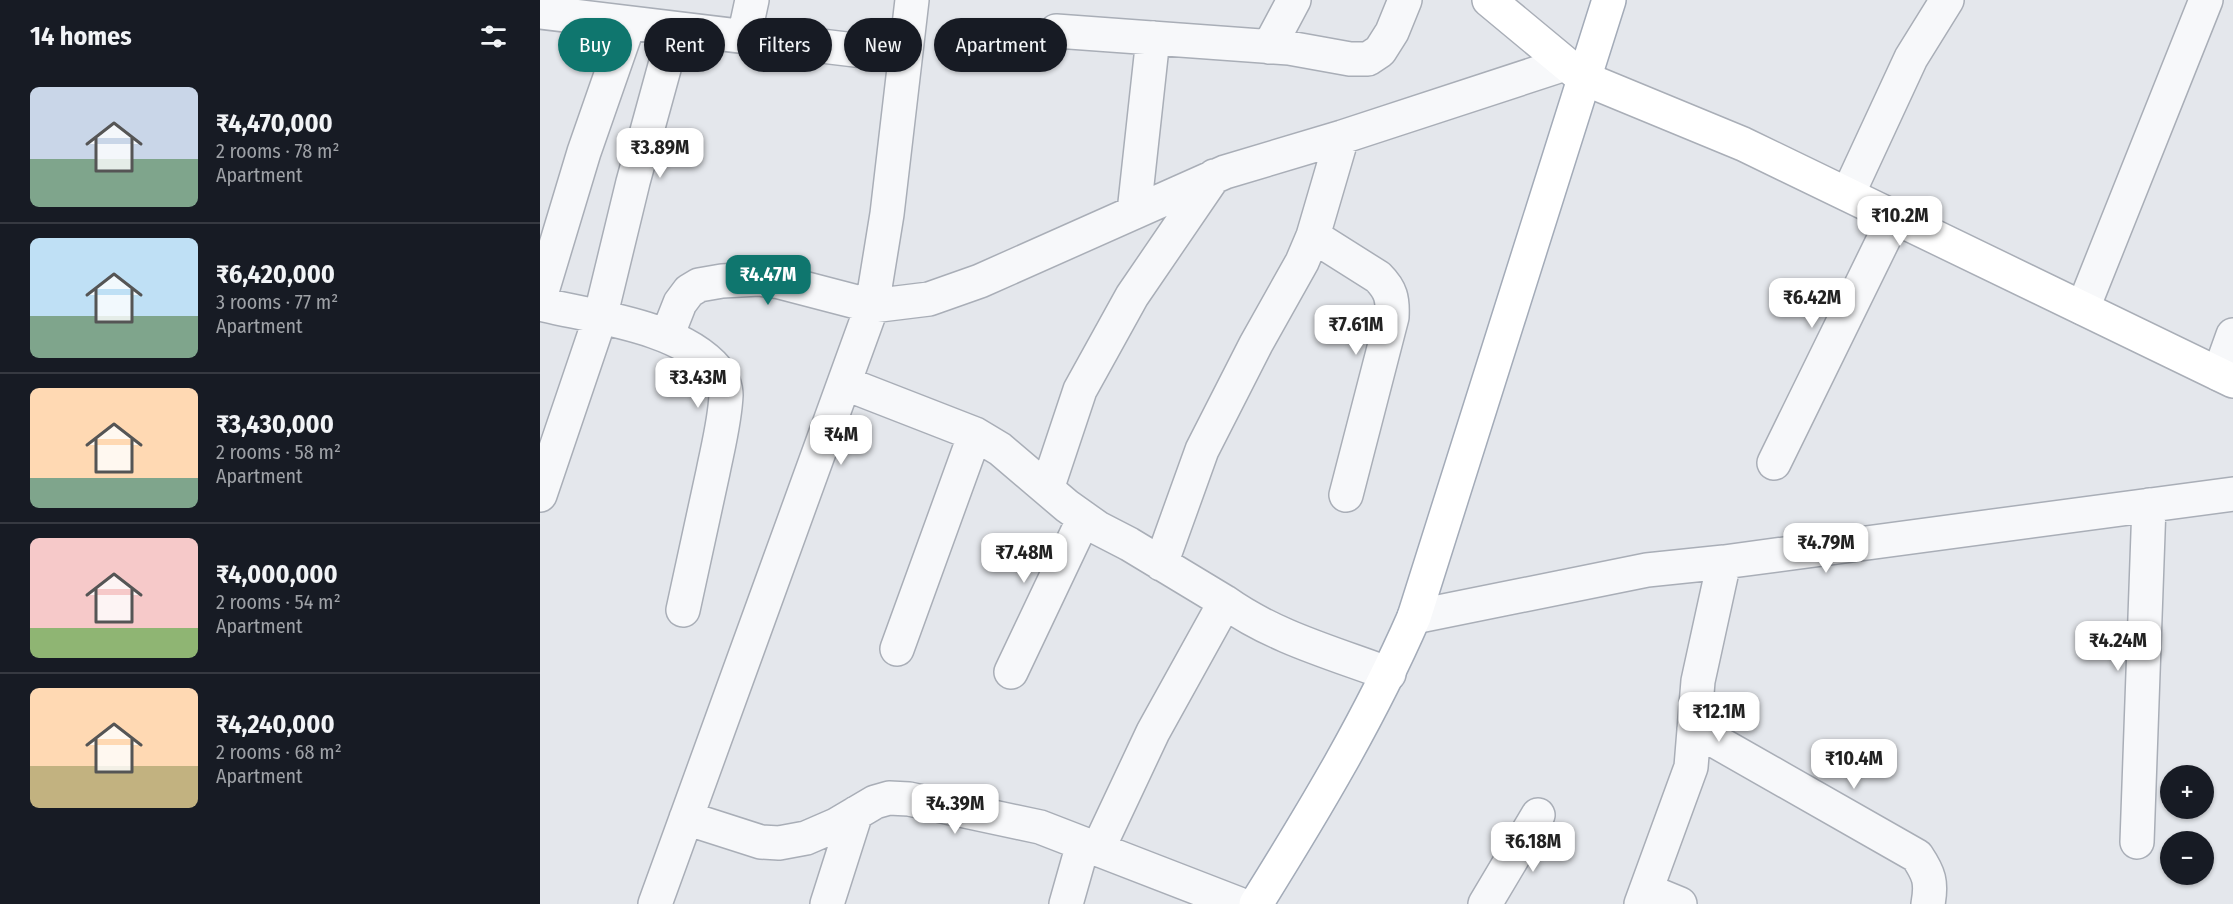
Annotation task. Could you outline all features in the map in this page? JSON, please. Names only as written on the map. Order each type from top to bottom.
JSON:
[{"type":"main road","points":[[1489,0],[1574,71],[1743,144],[2226,378]]},
{"type":"main road","points":[[1256,904],[1325,793],[1389,674],[1414,617],[1574,71],[1609,0]]},
{"type":"street","points":[[748,18],[752,0]]},
{"type":"street","points":[[910,18],[912,0]]},
{"type":"street","points":[[1269,47],[1294,0]]},
{"type":"street","points":[[1067,32],[1269,47],[1350,59],[1368,59],[1380,51],[1392,32],[1405,0]]},
{"type":"street","points":[[1848,194],[1911,58],[1947,0]]},
{"type":"street","points":[[2083,308],[2206,0]]},
{"type":"street","points":[[540,12],[589,18]]},
{"type":"street","points":[[1134,212],[1154,38]]},
{"type":"street","points":[[667,336],[681,303],[689,291],[699,285],[722,281],[769,280],[872,306],[928,299],[980,281],[1214,176],[1574,71]]},
{"type":"street","points":[[540,298],[584,152],[612,72]]},
{"type":"street","points":[[540,495],[600,318],[633,182],[663,72]]},
{"type":"street","points":[[655,904],[872,306],[887,213],[904,72]]},
{"type":"street","points":[[1161,564],[1202,450],[1256,344],[1302,262],[1342,137]]},
{"type":"street","points":[[1047,489],[1080,390],[1132,296],[1214,176]]},
{"type":"street","points":[[1774,463],[1895,216]]},
{"type":"street","points":[[1312,236],[1378,277],[1387,286],[1393,298],[1392,317],[1346,495]]},
{"type":"street","points":[[540,304],[667,336],[681,342],[718,371],[726,394],[708,497],[682,610]]},
{"type":"street","points":[[2226,378],[2233,335]]},
{"type":"street","points":[[844,383],[975,434],[1000,449],[1084,518],[1225,602],[1247,618],[1272,631],[1389,674]]},
{"type":"street","points":[[897,649],[975,434]]},
{"type":"street","points":[[1414,617],[1647,570],[1724,562],[2233,494]]},
{"type":"street","points":[[2137,842],[2149,505]]},
{"type":"street","points":[[1011,672],[1084,518]]},
{"type":"street","points":[[1680,904],[1643,897],[1691,767],[1698,681],[1724,562]]},
{"type":"street","points":[[1066,904],[1090,846],[1225,602]]},
{"type":"street","points":[[1694,729],[1917,856],[1928,873],[1930,891],[1928,904]]},
{"type":"street","points":[[686,818],[761,842],[779,843],[806,838],[836,825],[874,802],[889,798],[909,799],[1040,827],[1239,904]]},
{"type":"street","points":[[827,904],[856,813]]},
{"type":"street","points":[[1485,904],[1538,815]]}]
